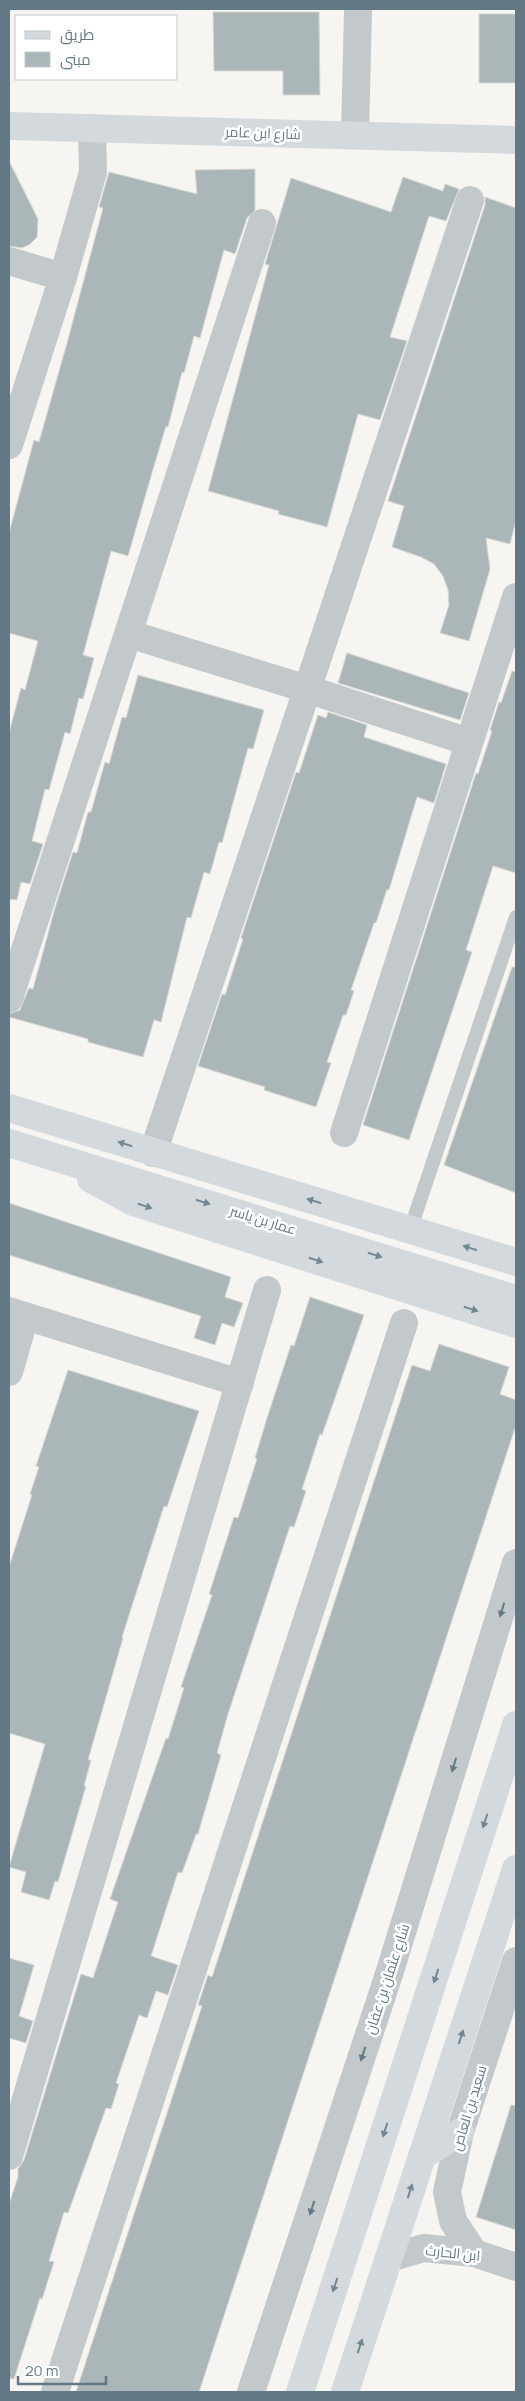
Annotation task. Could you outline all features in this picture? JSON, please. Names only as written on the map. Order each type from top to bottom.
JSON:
[{"type":"street","points":[[355,135],[358,9]]},
{"type":"street","name":"شارع ابن عامر","points":[[9,126],[516,140]]},
{"type":"street","points":[[9,445],[63,277],[93,172],[92,128]]},
{"type":"street","points":[[153,1153],[470,200]]},
{"type":"street","points":[[9,999],[262,223]]},
{"type":"street","points":[[9,260],[63,277]]},
{"type":"street","points":[[344,1133],[516,597]]},
{"type":"street","points":[[128,634],[307,689],[469,742]]},
{"type":"street","points":[[9,1108],[516,1262]]},
{"type":"street","name":"عمار بن ياسر","points":[[9,1143],[516,1299]]},
{"type":"street","points":[[39,1151],[133,1202],[516,1324]]},
{"type":"street","points":[[9,2156],[267,1290]]},
{"type":"street","points":[[9,1372],[17,1313],[240,1383]]},
{"type":"street","points":[[55,2392],[404,1323]]},
{"type":"street","name":"شارع عثمان بن عفان","points":[[251,2392],[390,1971],[516,1564]]},
{"type":"street","points":[[300,2392],[516,1724]]},
{"type":"street","points":[[345,2392],[516,1869]]},
{"type":"street","name":"سعيد بن العاص","points":[[474,2253],[453,2221],[447,2192],[460,2132],[516,1961]]},
{"type":"street","points":[[422,2156],[460,2132]]},
{"type":"street","name":"ابن الحارث","points":[[389,2258],[424,2248],[474,2253],[516,2267]]},
{"type":"lane","points":[[410,1230],[516,917]]},
{"type":"building","points":[[213,12],[319,12],[320,95],[283,95],[283,71],[214,71]]},
{"type":"building","points":[[479,14],[516,14],[516,83],[479,83]]},
{"type":"building","points":[[9,161],[38,219],[37,237],[30,244],[22,248],[9,246]]},
{"type":"building","points":[[255,169],[255,210],[247,218],[235,254],[224,250],[200,338],[194,336],[184,373],[182,372],[168,427],[166,426],[128,556],[111,551],[83,655],[94,658],[83,699],[79,698],[70,734],[65,732],[49,790],[45,789],[32,841],[43,844],[30,884],[21,882],[17,900],[9,899],[9,733],[21,688],[25,690],[38,641],[9,633],[9,533],[34,440],[39,442],[67,343],[103,208],[99,207],[109,172],[197,194],[195,170]]},
{"type":"building","points":[[403,177],[443,191],[445,184],[459,189],[446,221],[429,216],[390,337],[407,341],[380,420],[358,414],[327,527],[278,514],[279,511],[208,491],[269,265],[265,264],[291,178],[391,212]]},
{"type":"building","points":[[485,197],[516,208],[516,520],[510,544],[486,538],[490,569],[469,641],[440,633],[449,605],[448,590],[443,576],[434,564],[421,557],[392,547],[404,506],[388,501],[485,205]]},
{"type":"building","points":[[347,653],[469,693],[460,720],[338,683]]},
{"type":"building","points":[[512,671],[516,672],[516,873],[493,866],[466,950],[472,952],[409,1140],[363,1125],[476,773],[478,774],[492,731],[490,730],[499,702],[501,703]]},
{"type":"building","points":[[138,675],[264,710],[253,749],[248,748],[222,843],[219,842],[210,874],[204,872],[191,918],[187,917],[161,1022],[154,1020],[143,1057],[88,1042],[88,1039],[9,1017],[9,1014],[20,1010],[29,988],[33,989],[55,908],[73,852],[77,853],[88,812],[91,812],[105,762],[109,764],[122,717],[126,718]]},
{"type":"building","points":[[328,712],[367,725],[364,737],[446,764],[434,803],[417,797],[389,890],[387,889],[376,923],[374,923],[351,990],[354,991],[346,1015],[343,1015],[327,1062],[331,1063],[316,1107],[264,1090],[265,1087],[198,1066],[222,994],[225,995],[243,939],[241,938],[296,772],[299,773],[318,715],[326,718]]},
{"type":"building","points":[[512,967],[516,967],[516,1193],[444,1165]]},
{"type":"building","points":[[9,1203],[231,1277],[225,1297],[243,1303],[234,1327],[222,1323],[215,1345],[194,1338],[201,1316],[9,1255]]},
{"type":"building","points":[[310,1297],[364,1315],[322,1435],[320,1434],[302,1489],[306,1491],[294,1527],[290,1526],[228,1714],[217,1753],[221,1755],[198,1834],[196,1834],[182,1873],[178,1872],[151,1956],[178,1965],[168,1995],[156,1991],[147,2018],[139,2015],[116,2083],[119,2084],[111,2109],[106,2108],[68,2213],[64,2212],[49,2261],[54,2262],[42,2299],[40,2298],[14,2379],[9,2378],[9,2204],[18,2177],[18,2169],[24,2160],[81,1974],[93,1978],[118,1902],[110,1899],[166,1738],[168,1739],[184,1688],[181,1687],[212,1595],[209,1594],[234,1517],[238,1518],[257,1459],[255,1458],[267,1418],[291,1345],[294,1346]]},
{"type":"building","points":[[439,1344],[509,1367],[500,1394],[516,1400],[516,1425],[199,2392],[76,2392],[202,2006],[198,2005],[208,1975],[212,1977],[412,1365],[430,1371]]},
{"type":"building","points":[[68,1370],[199,1411],[167,1507],[164,1506],[122,1637],[88,1760],[91,1760],[84,1786],[86,1786],[58,1882],[55,1881],[49,1900],[21,1892],[26,1872],[9,1867],[45,1744],[9,1733],[9,1567],[32,1495],[30,1494],[39,1467],[36,1466]]},
{"type":"building","points":[[9,1958],[34,1965],[19,2016],[33,2021],[26,2043],[9,2038]]},
{"type":"building","points":[[511,2105],[516,2106],[516,2230],[476,2217]]}]
